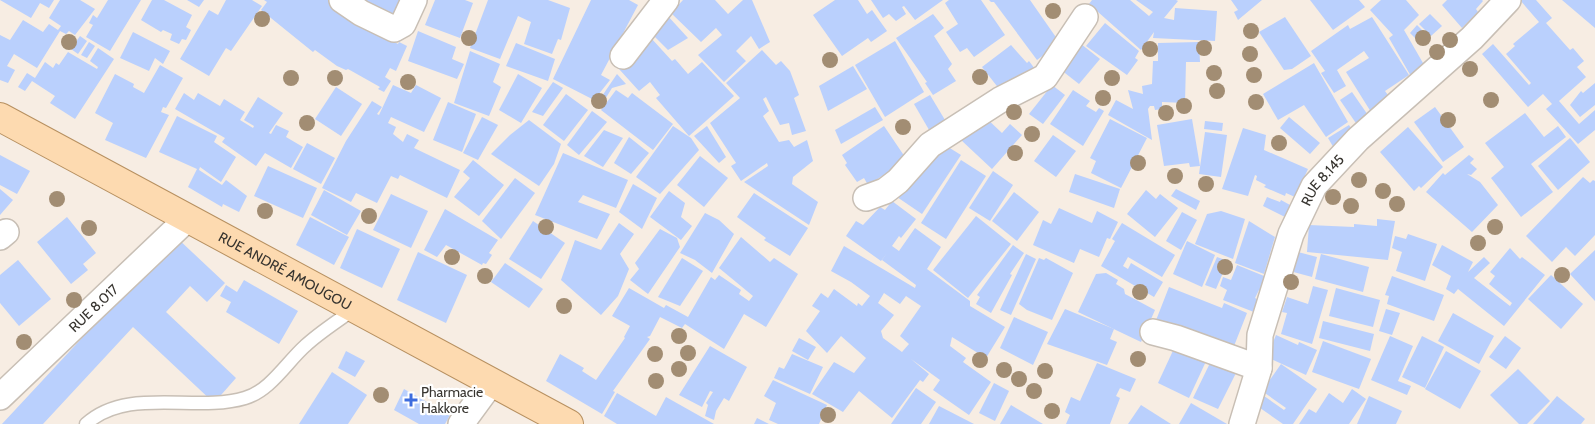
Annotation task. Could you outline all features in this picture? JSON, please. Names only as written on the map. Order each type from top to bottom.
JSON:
[{"type":"main road","name":"RUE ANDRÉ AMOUGOU","points":[[0,117],[569,424]]},
{"type":"street","points":[[342,0],[361,13],[394,29],[402,24],[414,0]]},
{"type":"street","points":[[623,56],[666,0]]},
{"type":"street","name":"RUE 8.145","points":[[1242,424],[1259,368],[1260,335],[1291,234],[1314,186],[1358,139],[1472,38],[1508,0]]},
{"type":"street","points":[[866,198],[885,191],[898,181],[930,145],[1000,100],[1045,77],[1085,17]]},
{"type":"street","name":"RUE 8.017","points":[[0,397],[187,219]]},
{"type":"street","points":[[1154,332],[1259,368]]},
{"type":"street","points":[[461,424],[491,383]]},
{"type":"lane","points":[[86,424],[94,416],[116,408],[141,403],[206,404],[247,398],[276,378],[305,345],[354,309]]},
{"type":"building","points":[[0,0],[54,0],[49,8],[40,3],[31,18]]},
{"type":"building","points":[[60,0],[80,0],[95,9],[75,35],[69,31],[66,34],[60,31],[37,68],[14,54],[7,66],[15,70],[8,83],[0,80],[0,35],[10,40],[23,20],[43,32],[49,24],[58,30],[61,26],[49,18]]},
{"type":"building","points":[[108,0],[141,0],[110,51],[86,37],[93,25],[89,23],[93,15],[97,18]]},
{"type":"building","points":[[152,0],[164,0],[192,15],[186,27],[191,30],[186,40],[182,39],[179,44],[170,40],[172,34],[163,30],[161,32],[141,20]]},
{"type":"building","points":[[187,0],[204,0],[199,7]]},
{"type":"building","points":[[226,0],[252,0],[262,6],[231,51],[226,48],[209,76],[180,59],[209,10],[218,15]]},
{"type":"building","points":[[264,0],[332,0],[359,24],[398,44],[399,42],[407,46],[396,71],[390,68],[385,77],[391,81],[384,92],[378,89],[380,87],[348,69],[337,66],[315,50],[313,52],[261,10],[267,2]]},
{"type":"building","points":[[352,0],[405,0],[393,23]]},
{"type":"building","points":[[435,0],[465,0],[473,3],[460,38],[425,25]]},
{"type":"building","points":[[488,0],[548,0],[570,8],[561,40],[558,39],[552,54],[524,44],[531,22],[518,16],[500,59],[470,48]]},
{"type":"building","points":[[591,0],[629,0],[638,5],[601,75],[610,80],[594,100],[553,79]]},
{"type":"building","points":[[683,0],[715,0],[728,14],[743,0],[752,0],[770,42],[759,49],[751,36],[736,51],[746,61],[724,82],[698,55],[722,35],[716,28],[701,42],[671,13]]},
{"type":"building","points":[[835,0],[858,0],[867,14],[872,10],[887,31],[871,42],[868,38],[842,56],[813,15]]},
{"type":"building","points":[[871,0],[943,0],[915,20],[904,6],[902,7],[906,14],[896,21],[889,14],[883,18]]},
{"type":"building","points":[[949,0],[981,0],[1005,35],[974,57],[967,48],[960,52],[946,32],[958,24],[945,3]]},
{"type":"building","points":[[989,0],[1030,0],[1060,43],[1037,60],[994,2]]},
{"type":"building","points":[[1092,0],[1130,0],[1149,16],[1153,12],[1136,0],[1176,0],[1178,1],[1164,18],[1174,20],[1175,8],[1217,11],[1215,41],[1153,38],[1154,32],[1141,50],[1089,4]]},
{"type":"building","points":[[1231,0],[1262,0],[1238,20],[1234,12],[1238,10]]},
{"type":"building","points":[[1310,0],[1359,0],[1365,7],[1333,30]]},
{"type":"building","points":[[1381,0],[1406,0],[1419,15],[1404,30],[1427,70],[1412,78],[1389,38],[1393,35],[1370,10]]},
{"type":"building","points":[[1447,0],[1483,1],[1476,9],[1478,12],[1462,28],[1442,5]]},
{"type":"building","points":[[1520,0],[1536,0],[1552,18],[1546,23],[1570,50],[1573,48],[1584,61],[1577,67],[1586,77],[1559,101],[1579,124],[1595,110],[1595,130],[1578,144],[1546,109],[1552,104],[1543,94],[1528,107],[1482,54],[1493,44],[1529,85],[1531,83],[1506,54],[1515,46],[1513,44],[1539,22]]},
{"type":"building","points":[[1562,0],[1595,0],[1595,28]]},
{"type":"building","points":[[666,14],[688,38],[668,50],[651,33]]},
{"type":"building","points":[[933,14],[944,28],[934,36],[952,64],[948,69],[956,81],[933,95],[925,83],[927,82],[896,38]]},
{"type":"building","points":[[1430,14],[1442,26],[1431,36],[1419,24]]},
{"type":"building","points":[[1285,17],[1311,56],[1292,69],[1284,70],[1259,32]]},
{"type":"building","points":[[1372,17],[1409,75],[1385,91],[1390,98],[1371,112],[1346,72],[1369,58],[1364,51],[1337,70],[1346,86],[1334,93],[1321,73],[1325,71],[1311,51],[1348,25],[1350,29]]},
{"type":"building","points":[[1105,23],[1139,51],[1135,58],[1138,60],[1127,75],[1086,46]]},
{"type":"building","points":[[1417,25],[1430,38],[1423,46],[1410,33]]},
{"type":"building","points":[[418,31],[456,47],[452,59],[464,64],[457,79],[408,61]]},
{"type":"building","points":[[133,32],[170,51],[163,64],[155,58],[149,71],[120,58]]},
{"type":"building","points":[[80,36],[87,41],[78,54],[71,49]]},
{"type":"building","points":[[651,38],[672,61],[675,59],[688,74],[702,62],[734,96],[689,136],[656,98],[660,95],[650,82],[639,91],[619,69]]},
{"type":"building","points":[[1076,40],[1100,59],[1079,84],[1056,66]]},
{"type":"building","points":[[895,41],[924,92],[885,117],[855,65]]},
{"type":"building","points":[[89,42],[95,46],[87,58],[81,55]]},
{"type":"building","points":[[1199,42],[1200,62],[1186,62],[1185,103],[1162,102],[1162,109],[1155,110],[1154,106],[1150,106],[1148,109],[1152,140],[1108,115],[1116,100],[1133,109],[1128,90],[1143,94],[1142,86],[1152,84],[1153,61],[1158,61],[1158,43]]},
{"type":"building","points":[[516,43],[555,59],[548,81],[506,66]]},
{"type":"building","points":[[1011,45],[1027,63],[1029,61],[1038,73],[1000,90],[982,67]]},
{"type":"building","points":[[98,48],[114,59],[75,119],[50,103],[55,96],[32,81],[25,91],[18,87],[27,73],[35,78],[45,62],[53,68],[56,63],[59,65],[68,52],[97,69],[98,67],[90,61]]},
{"type":"building","points":[[762,50],[776,65],[781,61],[790,71],[799,95],[794,98],[806,131],[792,135],[789,123],[780,125],[766,97],[763,99],[769,111],[763,116],[779,142],[789,140],[794,147],[807,140],[813,161],[793,177],[792,184],[818,202],[809,225],[744,182],[768,166],[767,163],[741,181],[731,166],[736,163],[710,123],[740,98],[726,83]]},
{"type":"building","points":[[470,51],[500,64],[493,82],[501,87],[489,116],[454,103]]},
{"type":"building","points":[[1314,63],[1348,122],[1326,137],[1304,105],[1278,120],[1263,94]]},
{"type":"building","points":[[160,65],[183,78],[166,108],[163,107],[161,112],[169,115],[146,158],[105,140],[113,123],[95,113],[115,74],[134,84],[133,87],[144,93]]},
{"type":"building","points":[[853,66],[867,89],[828,111],[819,86]]},
{"type":"building","points":[[518,74],[542,88],[521,123],[499,110]]},
{"type":"building","points":[[617,74],[626,84],[612,88],[604,101],[600,99]]},
{"type":"building","points":[[553,82],[563,88],[543,116],[532,112]]},
{"type":"building","points":[[1595,83],[1595,105],[1580,117],[1570,105],[1581,91],[1583,93]]},
{"type":"building","points":[[393,85],[411,93],[416,85],[441,98],[424,132],[391,117],[388,123],[396,127],[393,134],[403,142],[407,134],[419,140],[414,148],[460,170],[447,198],[400,175],[398,179],[391,176],[377,203],[356,193],[351,202],[322,188],[346,141],[372,101],[382,107],[377,114],[379,115]]},
{"type":"building","points":[[1052,85],[1065,95],[1043,124],[1029,114]]},
{"type":"building","points":[[336,87],[362,104],[341,136],[315,119]]},
{"type":"building","points":[[616,90],[628,98],[632,93],[673,124],[653,150],[601,110]]},
{"type":"building","points":[[1073,90],[1090,101],[1086,106],[1096,112],[1099,108],[1104,111],[1083,146],[1050,124]]},
{"type":"building","points":[[1352,92],[1372,121],[1360,129],[1340,100]]},
{"type":"building","points":[[184,93],[194,100],[198,93],[220,106],[224,99],[245,112],[240,120],[253,128],[254,126],[244,120],[258,97],[283,113],[269,133],[271,134],[276,125],[289,131],[286,137],[303,147],[291,168],[265,153],[256,166],[222,142],[225,138],[175,109]]},
{"type":"building","points":[[566,94],[588,110],[564,141],[543,125]]},
{"type":"building","points":[[930,95],[948,125],[932,135],[914,104]]},
{"type":"building","points":[[448,102],[476,114],[462,152],[433,140]]},
{"type":"building","points":[[875,107],[883,120],[841,144],[835,130]]},
{"type":"building","points":[[1435,107],[1464,147],[1443,162],[1414,122]]},
{"type":"building","points":[[592,111],[607,122],[579,155],[567,145]]},
{"type":"building","points":[[1525,113],[1544,137],[1558,126],[1566,137],[1531,164],[1553,192],[1521,217],[1491,178],[1504,167],[1485,143]]},
{"type":"building","points":[[177,116],[217,136],[214,142],[236,157],[221,182],[200,167],[199,170],[222,185],[226,180],[247,196],[239,212],[223,204],[222,207],[188,187],[197,169],[159,152]]},
{"type":"building","points":[[984,116],[1002,133],[1010,124],[1022,135],[992,169],[961,140]]},
{"type":"building","points":[[482,117],[498,125],[478,160],[463,153]]},
{"type":"building","points":[[1289,117],[1320,143],[1310,154],[1280,128]]},
{"type":"building","points":[[1110,119],[1147,138],[1121,188],[1091,173],[1096,161],[1090,158]]},
{"type":"building","points":[[1192,119],[1200,166],[1190,167],[1189,163],[1164,166],[1157,125]]},
{"type":"building","points":[[529,120],[561,144],[554,164],[539,186],[491,154]]},
{"type":"building","points":[[1205,121],[1223,123],[1222,131],[1204,129]]},
{"type":"building","points":[[1349,125],[1356,136],[1335,150],[1328,138]]},
{"type":"building","points":[[673,126],[691,138],[699,150],[660,194],[636,177]]},
{"type":"building","points":[[707,126],[726,157],[719,163],[694,136]]},
{"type":"building","points":[[884,126],[907,160],[868,185],[864,178],[857,182],[845,165],[847,163],[842,155]]},
{"type":"building","points":[[1408,127],[1443,167],[1421,188],[1419,186],[1414,191],[1380,152]]},
{"type":"building","points":[[1243,128],[1266,135],[1264,150],[1308,169],[1295,197],[1286,193],[1285,196],[1264,187],[1266,185],[1256,180],[1257,176],[1255,175],[1248,196],[1222,189]]},
{"type":"building","points":[[604,130],[623,138],[603,167],[584,156]]},
{"type":"building","points":[[1205,132],[1227,135],[1221,177],[1199,174]]},
{"type":"building","points":[[1053,135],[1076,151],[1056,177],[1034,161]]},
{"type":"building","points":[[629,137],[649,153],[631,174],[614,163]]},
{"type":"building","points":[[1570,138],[1590,162],[1558,190],[1538,166]]},
{"type":"building","points":[[940,142],[961,155],[922,214],[897,197]]},
{"type":"building","points":[[307,143],[335,158],[321,184],[293,169]]},
{"type":"building","points":[[563,153],[628,180],[616,208],[583,195],[578,202],[610,214],[597,239],[535,215]]},
{"type":"building","points":[[0,155],[30,171],[17,194],[0,185]]},
{"type":"building","points":[[1469,155],[1474,159],[1470,163],[1477,169],[1471,175],[1467,174],[1480,182],[1498,205],[1472,232],[1426,192],[1443,173],[1445,175]]},
{"type":"building","points":[[700,156],[728,178],[704,207],[677,185]]},
{"type":"building","points":[[473,160],[504,185],[479,216],[454,197],[470,178],[463,172]]},
{"type":"building","points":[[961,160],[986,176],[946,239],[921,223]]},
{"type":"building","points":[[268,166],[317,188],[303,218],[254,196]]},
{"type":"building","points":[[993,171],[1013,185],[990,221],[969,208]]},
{"type":"building","points":[[1075,174],[1120,189],[1114,208],[1069,192]]},
{"type":"building","points":[[1583,177],[1590,183],[1593,180],[1595,181],[1595,235],[1575,256],[1566,247],[1552,262],[1526,236]]},
{"type":"building","points":[[515,178],[535,193],[501,239],[482,221]]},
{"type":"building","points":[[633,184],[657,198],[642,229],[619,212]]},
{"type":"building","points":[[0,189],[13,200],[0,215]]},
{"type":"building","points":[[1176,189],[1200,201],[1196,210],[1171,196]]},
{"type":"building","points":[[324,190],[361,211],[347,235],[311,215]]},
{"type":"building","points":[[1146,190],[1156,199],[1160,194],[1178,208],[1155,237],[1127,214]]},
{"type":"building","points":[[669,191],[685,203],[681,217],[692,226],[681,240],[650,217]]},
{"type":"building","points":[[1014,192],[1039,212],[1017,241],[992,221]]},
{"type":"building","points":[[754,193],[808,228],[790,256],[764,240],[766,238],[737,217]]},
{"type":"building","points":[[391,194],[428,211],[411,248],[373,230]]},
{"type":"building","points":[[1267,197],[1280,202],[1281,200],[1290,205],[1285,217],[1263,206]]},
{"type":"building","points":[[892,201],[916,219],[892,246],[899,251],[915,228],[941,247],[927,269],[970,301],[970,306],[1005,327],[986,358],[952,337],[950,346],[966,358],[963,362],[991,382],[969,415],[933,390],[940,380],[911,359],[929,374],[923,382],[920,380],[892,418],[859,391],[843,412],[812,394],[834,362],[854,373],[866,358],[841,336],[827,353],[806,331],[820,311],[812,306],[821,293],[828,298],[834,289],[857,306],[858,303],[862,306],[870,296],[851,282],[831,271],[844,246],[915,288],[916,285],[882,260],[887,253],[881,261],[846,236],[856,221],[863,225],[880,207],[885,210]],"holes":[[[884,293],[900,304],[906,296],[921,306],[900,336],[909,344],[902,352],[883,338],[881,331],[894,315],[878,303]]]},
{"type":"building","points":[[1059,208],[1092,223],[1097,211],[1118,222],[1110,239],[1107,238],[1099,257],[1080,249],[1074,263],[1033,245],[1043,220],[1051,224]]},
{"type":"building","points":[[445,209],[498,240],[489,253],[492,255],[486,264],[483,263],[482,265],[446,245],[437,257],[424,250]]},
{"type":"building","points":[[1221,211],[1245,219],[1233,259],[1195,244],[1207,214]]},
{"type":"building","points":[[1182,212],[1197,220],[1181,250],[1166,241]]},
{"type":"building","points":[[705,213],[719,220],[734,234],[712,273],[695,260],[680,253]]},
{"type":"building","points":[[976,216],[1011,244],[968,298],[933,270]]},
{"type":"building","points":[[67,217],[96,253],[83,264],[88,270],[71,284],[37,242]]},
{"type":"building","points":[[310,217],[349,237],[334,265],[296,245]]},
{"type":"building","points":[[1377,219],[1395,221],[1388,260],[1307,252],[1309,225],[1354,227],[1354,224],[1377,226]]},
{"type":"building","points":[[533,221],[565,243],[541,279],[509,259]]},
{"type":"building","points":[[1249,221],[1275,237],[1264,274],[1235,263]]},
{"type":"building","points":[[619,223],[634,234],[620,254],[629,269],[618,296],[601,315],[561,280],[575,240],[601,250]]},
{"type":"building","points":[[1122,223],[1175,255],[1162,277],[1128,257],[1123,266],[1128,269],[1131,263],[1163,282],[1154,297],[1101,266],[1115,241],[1112,239]]},
{"type":"building","points":[[357,229],[400,249],[382,288],[340,268]]},
{"type":"building","points":[[660,229],[677,238],[680,247],[648,294],[630,280],[639,269],[635,263]]},
{"type":"building","points":[[1408,234],[1437,244],[1425,281],[1396,271],[1402,252],[1392,248],[1395,236],[1406,239]]},
{"type":"building","points":[[176,237],[225,283],[207,302],[190,286],[166,312],[236,378],[214,403],[133,327],[43,424],[2,424]]},
{"type":"building","points":[[741,237],[770,262],[774,258],[798,274],[766,327],[744,314],[724,349],[685,324],[682,328],[660,317],[650,336],[647,337],[650,339],[613,391],[615,392],[602,414],[546,381],[560,354],[584,368],[582,371],[596,380],[625,338],[630,326],[612,316],[629,288],[664,308],[666,305],[688,317],[711,277],[715,280],[719,275],[741,290],[739,294],[749,301],[753,296],[719,268]]},
{"type":"building","points":[[1187,241],[1215,255],[1202,287],[1173,274]]},
{"type":"building","points":[[1013,245],[1024,253],[1010,274],[1012,275],[991,313],[976,304],[980,297],[977,295]]},
{"type":"building","points":[[1442,245],[1473,262],[1468,272],[1484,257],[1490,263],[1474,278],[1510,306],[1512,303],[1489,284],[1495,276],[1490,272],[1510,248],[1520,259],[1522,257],[1545,275],[1504,326],[1458,289],[1454,294],[1446,289],[1451,276],[1432,265]]},
{"type":"building","points":[[1595,250],[1595,301],[1570,274]]},
{"type":"building","points":[[418,252],[467,275],[446,323],[397,300]]},
{"type":"building","points":[[1298,252],[1317,257],[1312,277],[1286,270],[1288,260],[1296,262]]},
{"type":"building","points":[[1026,254],[1036,259],[1011,315],[1000,310]]},
{"type":"building","points":[[1321,254],[1369,267],[1363,292],[1315,279]]},
{"type":"building","points":[[1217,257],[1228,261],[1216,289],[1205,285]]},
{"type":"building","points":[[682,258],[703,271],[680,306],[658,297]]},
{"type":"building","points":[[1039,258],[1044,260],[1046,258],[1073,273],[1052,320],[1027,310],[1019,304]]},
{"type":"building","points":[[18,260],[51,299],[19,326],[0,303],[0,275]]},
{"type":"building","points":[[505,263],[543,289],[529,308],[491,282]]},
{"type":"building","points":[[1237,265],[1269,278],[1265,292],[1259,290],[1255,298],[1262,302],[1259,314],[1223,300],[1227,290],[1220,286],[1223,277],[1231,280]]},
{"type":"building","points":[[1106,273],[1118,280],[1116,284],[1124,289],[1125,294],[1155,310],[1141,342],[1078,312],[1096,274]]},
{"type":"building","points":[[1551,275],[1583,304],[1561,329],[1528,299]]},
{"type":"building","points":[[1392,276],[1444,295],[1434,321],[1387,304],[1389,296],[1385,295]]},
{"type":"building","points":[[244,280],[298,311],[279,344],[226,312],[231,302],[220,296],[226,285],[237,292]]},
{"type":"building","points":[[1313,286],[1328,290],[1312,344],[1281,334],[1287,313],[1282,312],[1287,297],[1308,304]]},
{"type":"building","points":[[1169,287],[1222,308],[1224,303],[1247,313],[1234,346],[1211,336],[1209,340],[1153,328]]},
{"type":"building","points":[[1336,288],[1380,300],[1373,327],[1329,316]]},
{"type":"building","points":[[1065,309],[1114,329],[1110,339],[1117,342],[1107,365],[1047,344]]},
{"type":"building","points":[[1386,309],[1400,313],[1392,335],[1379,331]]},
{"type":"building","points":[[1453,313],[1494,336],[1479,364],[1438,341]]},
{"type":"building","points":[[1014,317],[1048,332],[1033,365],[1000,348]]},
{"type":"building","points":[[1323,321],[1374,334],[1370,351],[1319,338]]},
{"type":"building","points":[[1276,335],[1298,345],[1299,342],[1317,350],[1306,375],[1267,357]]},
{"type":"building","points":[[1390,336],[1413,346],[1398,381],[1411,386],[1407,395],[1371,380]]},
{"type":"building","points":[[1422,336],[1444,347],[1425,388],[1402,377]]},
{"type":"building","points":[[1505,336],[1521,348],[1506,369],[1489,357]]},
{"type":"building","points":[[799,338],[816,347],[808,360],[792,351]]},
{"type":"building","points":[[1323,341],[1371,359],[1359,389],[1312,372]]},
{"type":"building","points":[[1177,342],[1208,357],[1189,398],[1158,383]]},
{"type":"building","points":[[710,346],[747,367],[729,401],[724,398],[716,411],[714,420],[705,416],[708,405],[706,403],[713,392],[710,391],[702,407],[679,395]]},
{"type":"building","points":[[346,351],[365,361],[355,377],[338,368]]},
{"type":"building","points":[[1446,351],[1481,371],[1460,409],[1425,389]]},
{"type":"building","points":[[792,354],[823,367],[810,394],[774,378],[779,367],[784,369]]},
{"type":"building","points":[[1212,359],[1237,371],[1218,409],[1193,398]]},
{"type":"building","points":[[1097,363],[1136,379],[1130,392],[1120,388],[1116,396],[1120,398],[1110,424],[1066,424],[1070,415],[1065,412],[1071,397],[1080,401]]},
{"type":"building","points":[[1281,364],[1317,389],[1293,424],[1283,424],[1250,401],[1257,391],[1284,410],[1286,408],[1262,391]]},
{"type":"building","points":[[1518,369],[1550,401],[1527,424],[1519,424],[1490,395]]},
{"type":"building","points":[[332,372],[367,395],[348,424],[299,424]]},
{"type":"building","points":[[773,380],[827,405],[819,424],[778,424],[769,420],[776,403],[764,396]]},
{"type":"building","points":[[994,383],[1009,391],[995,421],[979,413]]},
{"type":"building","points":[[916,388],[936,402],[921,424],[891,424]]},
{"type":"building","name":"Pharmacie Hakkore","points":[[404,389],[450,415],[445,424],[419,424],[394,410]]},
{"type":"building","points":[[1352,389],[1366,399],[1349,424],[1299,424],[1309,409],[1316,413],[1329,393],[1343,403]]},
{"type":"building","points":[[617,393],[656,416],[666,397],[714,424],[617,424],[604,416]]},
{"type":"building","points":[[1369,396],[1402,411],[1396,424],[1357,424]]},
{"type":"building","points":[[1557,396],[1585,419],[1581,424],[1533,424]]},
{"type":"building","points":[[1191,403],[1227,424],[1179,424]]},
{"type":"building","points":[[1011,405],[1043,424],[1000,424]]},
{"type":"building","points":[[1141,405],[1171,424],[1128,424]]},
{"type":"building","points":[[939,406],[974,424],[929,424]]},
{"type":"building","points":[[757,418],[769,424],[754,424]]},
{"type":"place","name":"Pharmacie Hakkore","points":[[411,400]]}]
